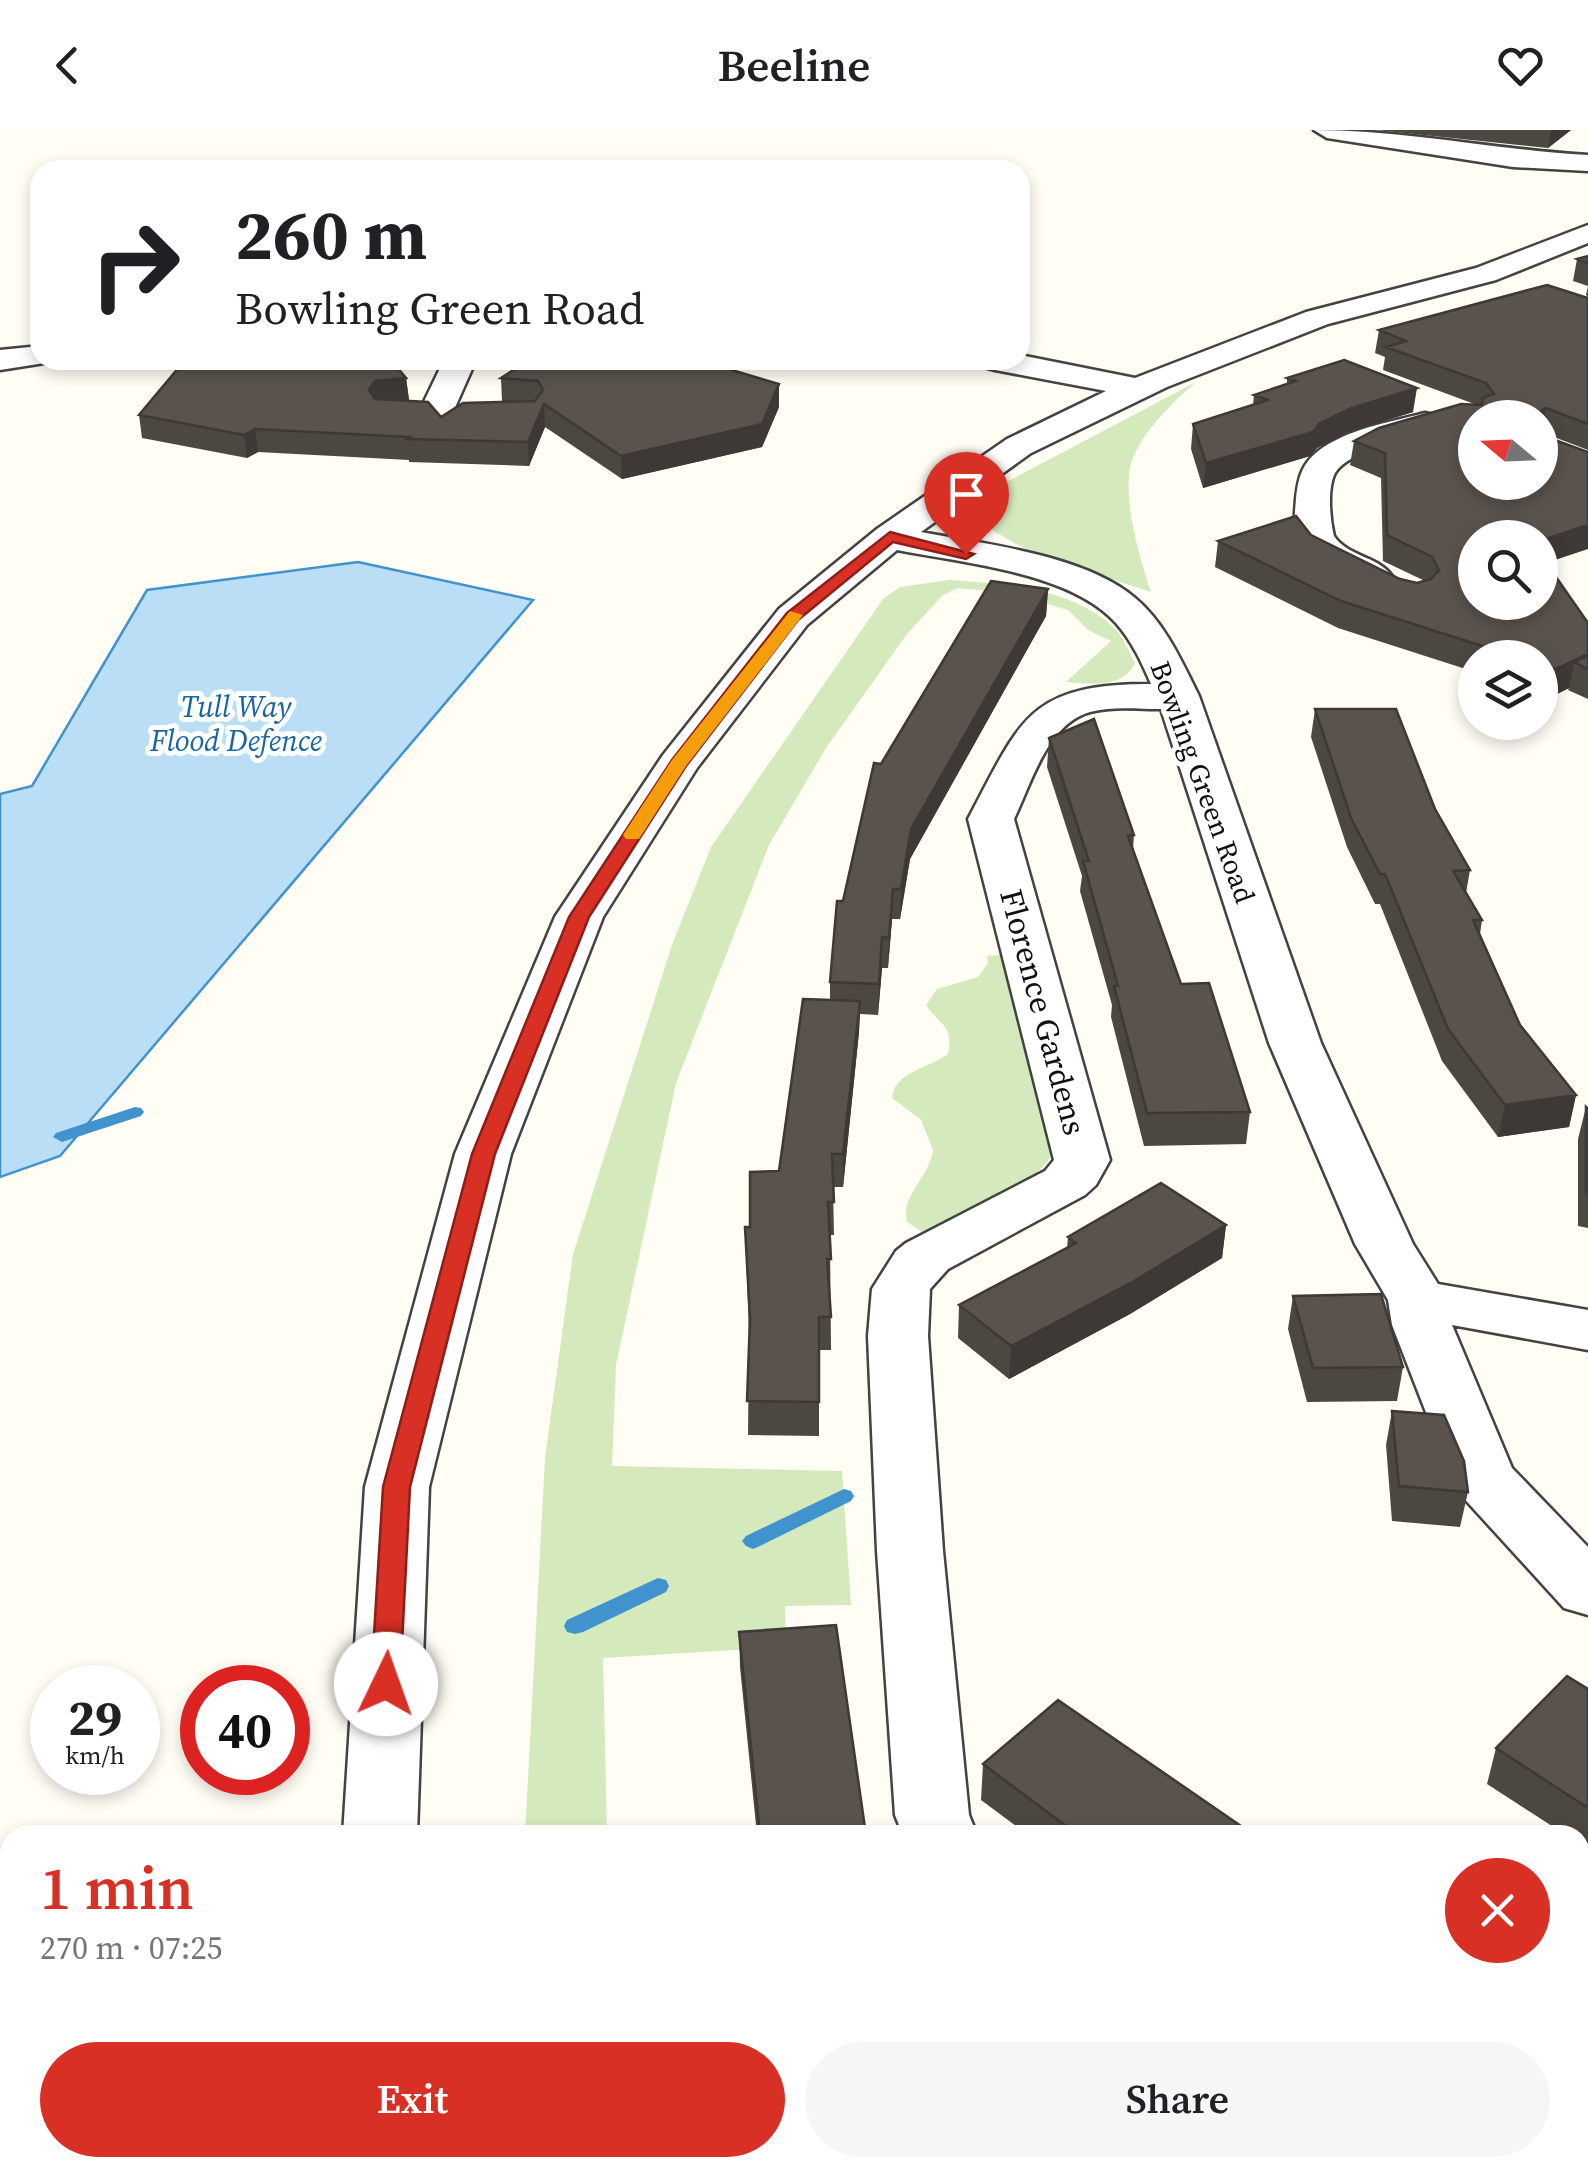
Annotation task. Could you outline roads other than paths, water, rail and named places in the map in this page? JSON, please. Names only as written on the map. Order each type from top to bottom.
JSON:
[{"type":"street","points":[[1328,130],[1513,159],[1588,163]]},
{"type":"street","points":[[380,1825],[397,1487],[483,1154],[579,917],[678,764],[793,617],[890,536],[1019,446],[1138,388],[1317,318],[1486,274],[1588,233]]},
{"type":"street","points":[[1486,274],[1532,291]]},
{"type":"street","points":[[0,360],[30,356]]},
{"type":"street","points":[[1030,367],[1138,388]]},
{"type":"street","points":[[453,370],[422,413],[476,413]]},
{"type":"street","points":[[1328,590],[1383,581],[1336,560],[1314,537],[1312,526],[1321,466],[1362,442],[1458,412],[1406,394]]},
{"type":"street","name":"Bowling Green Road","points":[[890,536],[1042,572],[1099,591],[1140,626],[1178,696],[1295,1042],[1384,1244],[1418,1300],[1422,1325],[1484,1478],[1588,1590]]},
{"type":"street","name":"Florence Gardens","points":[[936,1825],[932,1815],[910,1551],[898,1336],[900,1289],[927,1256],[1065,1183],[1076,1174],[1082,1160],[991,819],[1039,730],[1063,708],[1089,701],[1178,696]]},
{"type":"street","points":[[1418,1300],[1588,1330]]},
{"type":"water","name":"Tull Way Flood Defence","points":[[358,562],[533,600],[60,1156],[0,1177],[0,794],[32,786],[147,590]]},
{"type":"waterway","points":[[62,1137],[135,1112]]},
{"type":"waterway","points":[[753,1541],[844,1496]]},
{"type":"waterway","points":[[575,1626],[658,1586]]}]
